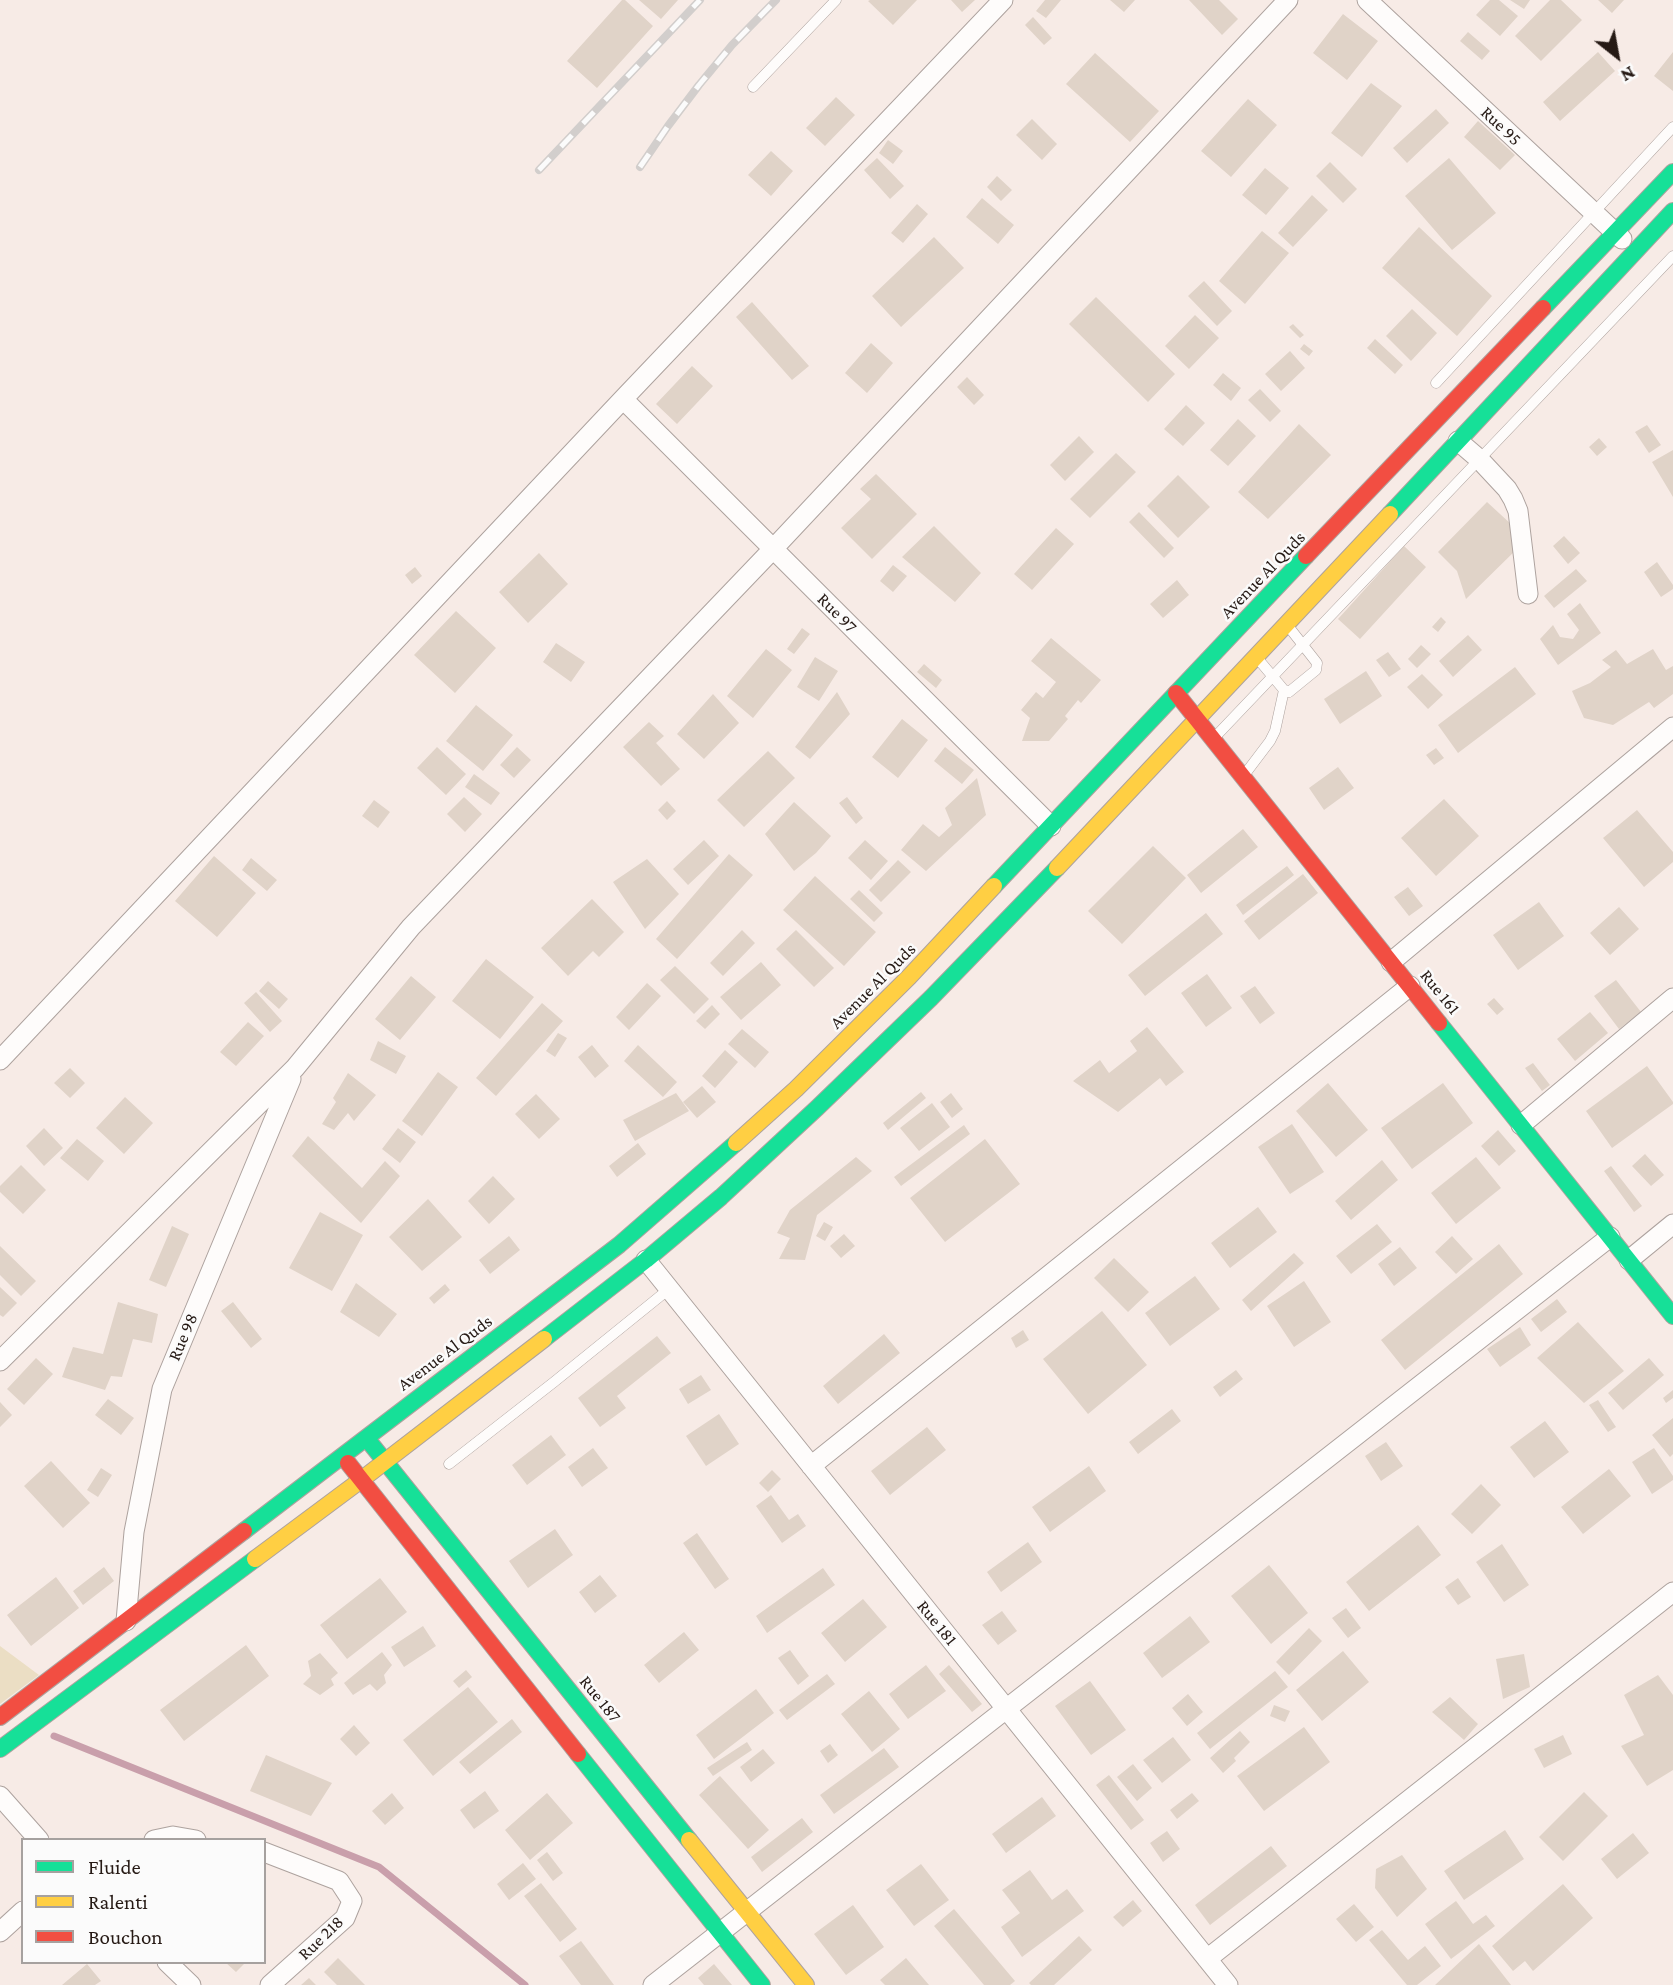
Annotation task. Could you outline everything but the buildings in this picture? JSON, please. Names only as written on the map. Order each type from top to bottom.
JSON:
[{"type":"main road","name":"Avenue Al Quds","points":[[0,1717],[619,1245],[796,1089],[909,977],[1673,172]]},
{"type":"main road","points":[[6,1744],[361,1480],[646,1260],[808,1117],[931,998],[1086,838],[1673,211]]},
{"type":"main road","name":"Rue 161","points":[[1176,693],[1673,1316]]},
{"type":"main road","name":"Rue 187","points":[[366,1437],[806,1985]]},
{"type":"main road","points":[[342,1456],[762,1985]]},
{"type":"street","points":[[0,1060],[622,399],[1003,0]]},
{"type":"street","points":[[0,1361],[295,1068],[411,927],[773,549],[1288,0]]},
{"type":"street","name":"Rue 95","points":[[1367,0],[1635,251]]},
{"type":"street","name":"Rue 97","points":[[622,399],[1051,826]]},
{"type":"street","points":[[1458,441],[1507,489],[1518,511],[1528,594]]},
{"type":"street","points":[[1391,962],[1673,727]]},
{"type":"street","points":[[811,1466],[1410,986]]},
{"type":"street","points":[[1521,1125],[1673,998]]},
{"type":"street","name":"Rue 98","points":[[126,1621],[134,1532],[162,1389],[295,1068]]},
{"type":"street","points":[[1629,1260],[1673,1224]]},
{"type":"street","points":[[653,1985],[1610,1237]]},
{"type":"street","name":"Rue 181","points":[[646,1260],[1228,1985]]},
{"type":"street","points":[[1207,1959],[1673,1592]]},
{"type":"street","points":[[0,1796],[37,1838]]},
{"type":"street","points":[[164,1838],[184,1838]]},
{"type":"street","name":"Rue 218","points":[[266,1852],[339,1881],[352,1901],[345,1918],[270,1985]]},
{"type":"street","points":[[0,1932],[21,1913]]},
{"type":"street","points":[[169,1964],[191,1985]]},
{"type":"lane","points":[[753,87],[836,0]]},
{"type":"lane","points":[[1436,383],[1673,127]]},
{"type":"lane","points":[[1213,739],[1673,256]]},
{"type":"lane","points":[[1255,656],[1283,690],[1289,692],[1316,670],[1317,663],[1286,624]]},
{"type":"lane","points":[[1243,777],[1275,731],[1283,690]]},
{"type":"lane","points":[[449,1464],[669,1289]]},
{"type":"shaded area","points":[[0,1646],[39,1675],[0,1704]]},
{"type":"waterway","points":[[54,1736],[379,1867],[525,1985]]},
{"type":"railway","points":[[539,170],[700,0]]},
{"type":"railway","points":[[640,167],[699,85],[732,45],[776,0]]},
{"type":"traffic: fast","points":[[1543,308],[1673,172]]},
{"type":"traffic: fast","points":[[1390,514],[1673,211]]},
{"type":"traffic: fast","points":[[994,886],[1306,556]]},
{"type":"traffic: fast","points":[[544,1339],[646,1260],[721,1197],[931,998],[1057,868]]},
{"type":"traffic: fast","points":[[1439,1023],[1673,1316]]},
{"type":"traffic: fast","points":[[244,1531],[619,1245],[736,1143]]},
{"type":"traffic: fast","points":[[371,1444],[689,1840]]},
{"type":"traffic: fast","points":[[0,1749],[255,1559]]},
{"type":"traffic: fast","points":[[578,1754],[762,1985]]},
{"type":"traffic: slow","points":[[1057,868],[1390,514]]},
{"type":"traffic: slow","points":[[736,1143],[796,1089],[909,977],[994,886]]},
{"type":"traffic: slow","points":[[255,1559],[544,1339]]},
{"type":"traffic: slow","points":[[689,1840],[806,1985]]},
{"type":"traffic: jam","points":[[1306,556],[1543,308]]},
{"type":"traffic: jam","points":[[1176,693],[1439,1023]]},
{"type":"traffic: jam","points":[[348,1463],[578,1754]]},
{"type":"traffic: jam","points":[[0,1717],[244,1531]]}]
